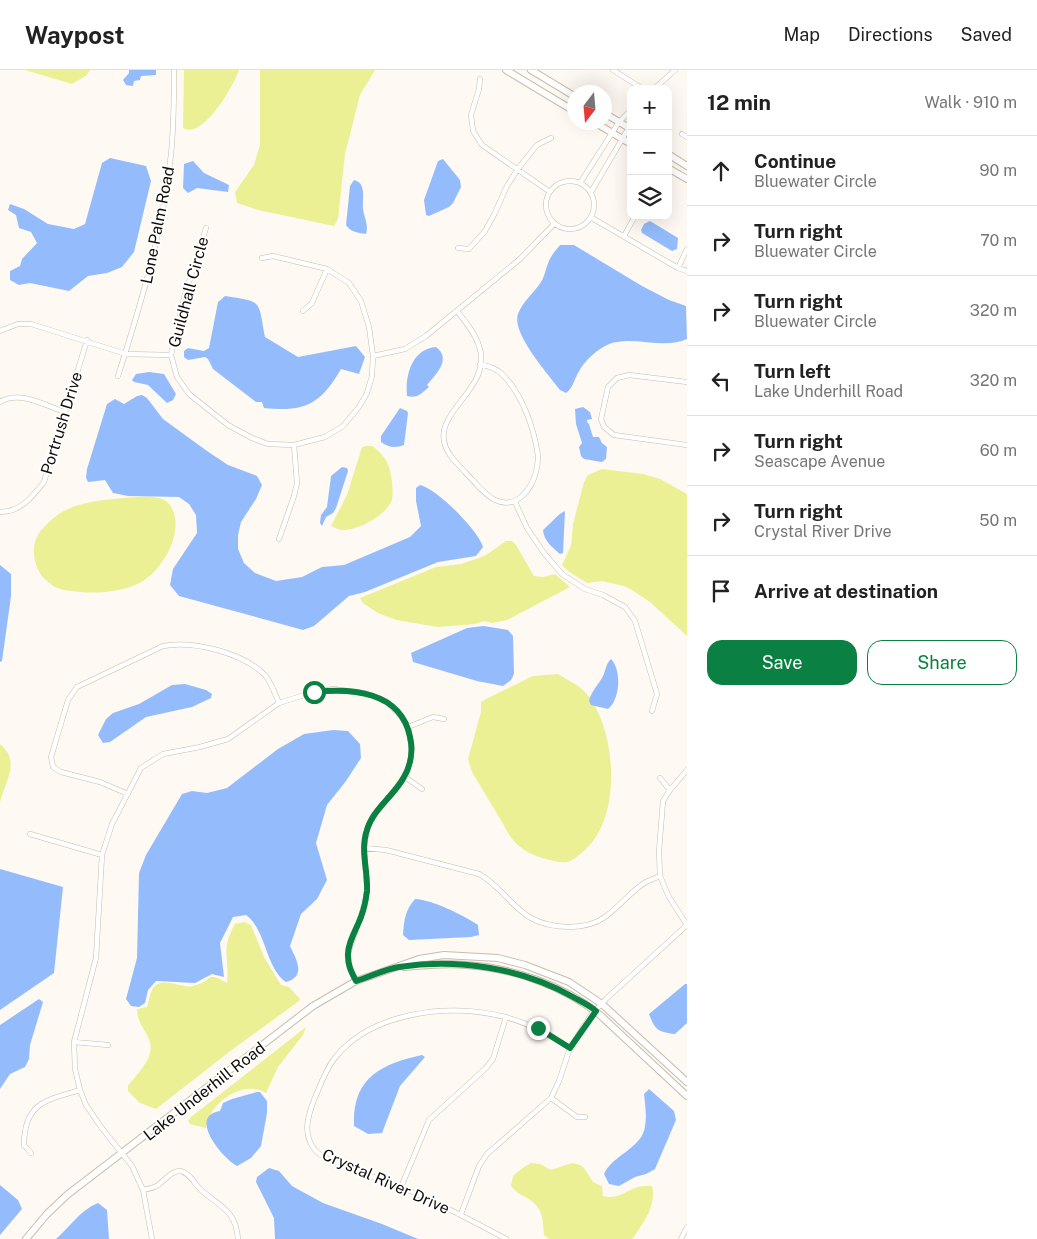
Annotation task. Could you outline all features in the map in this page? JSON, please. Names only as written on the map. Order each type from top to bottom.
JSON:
[{"type":"street","name":"Lone Palm Road","points":[[118,376],[145,288],[162,212],[171,154],[174,70]]},
{"type":"street","points":[[506,70],[567,107]]},
{"type":"street","points":[[531,70],[567,92]]},
{"type":"street","points":[[613,70],[636,85]]},
{"type":"street","points":[[658,85],[675,70]]},
{"type":"street","points":[[480,79],[480,89],[473,104],[471,115],[473,131],[482,146],[550,192]]},
{"type":"street","points":[[580,183],[619,122],[627,114]]},
{"type":"street","points":[[612,118],[627,126]]},
{"type":"street","points":[[607,130],[627,142]]},
{"type":"street","points":[[591,192],[628,130]]},
{"type":"street","points":[[682,134],[687,137]]},
{"type":"street","points":[[458,248],[470,249],[485,231],[517,170],[537,144],[551,138]]},
{"type":"street","points":[[672,157],[687,166]]},
{"type":"street","points":[[672,171],[687,180]]},
{"type":"street","points":[[574,181],[580,183],[591,192],[595,205],[592,218],[586,224],[574,230],[554,224],[546,208],[547,197],[558,184],[574,181]]},
{"type":"street","points":[[592,218],[678,268],[687,270]]},
{"type":"street","points":[[624,236],[633,220]]},
{"type":"street","points":[[373,356],[405,349],[426,336],[520,259],[554,224]]},
{"type":"street","name":"Guildhall Circle","points":[[206,228],[184,298],[171,355],[177,377],[189,394],[228,425],[252,438],[268,444],[294,445],[325,437],[343,426],[359,407],[367,393],[372,376],[373,356],[369,327],[361,301],[349,283],[327,269],[274,256],[262,258]]},
{"type":"street","points":[[678,268],[687,249]]},
{"type":"street","points":[[303,311],[312,303],[327,269]]},
{"type":"street","points":[[457,311],[480,347],[480,364],[475,382],[446,423],[444,441],[450,456],[494,500],[505,503],[515,502],[526,492],[535,478],[538,458],[533,430],[518,394],[496,370],[480,364]]},
{"type":"street","name":"Guildhall Circle","points":[[0,331],[18,324],[31,324],[87,340],[126,354],[171,355]]},
{"type":"street","name":"Portrush Drive","points":[[0,512],[18,509],[32,498],[44,482],[87,340]]},
{"type":"street","points":[[687,382],[629,375],[617,378],[608,387],[601,419],[604,427],[614,436],[687,445]]},
{"type":"street","points":[[0,402],[8,397],[21,397],[64,412]]},
{"type":"street","points":[[279,538],[297,483],[294,445]]},
{"type":"street","points":[[515,502],[540,547],[562,574],[585,589],[603,595],[625,607],[635,621],[657,694],[652,711]]},
{"type":"street","points":[[128,794],[100,782],[61,772],[53,766],[51,757],[68,700],[77,687],[163,646],[176,643],[189,644],[250,662],[266,676],[279,703]]},
{"type":"street","points":[[152,1239],[143,1190],[132,1166],[86,1105],[80,1090],[75,1068],[74,1042],[96,958],[102,856],[112,824],[141,768],[163,754],[200,748],[228,739],[279,703],[314,692],[333,690],[365,693],[386,701],[400,715],[408,727],[412,747],[405,777],[373,816],[367,830],[364,848],[367,889],[365,903],[348,954],[349,968],[356,981]]},
{"type":"street","points":[[408,727],[433,717],[444,719]]},
{"type":"street","points":[[461,1214],[479,1166],[487,1154],[551,1098],[570,1048],[596,1011],[687,925],[668,896],[660,876],[659,851],[663,801],[687,770]]},
{"type":"street","points":[[405,777],[422,790]]},
{"type":"street","points":[[660,778],[670,790]]},
{"type":"street","points":[[30,834],[102,856]]},
{"type":"street","points":[[364,848],[386,850],[479,874],[491,880],[514,907],[533,919],[556,927],[579,927],[603,919],[645,883],[660,876]]},
{"type":"street","name":"Lake Underhill Road","points":[[26,1239],[47,1214],[67,1195],[123,1154],[209,1085],[313,1006],[356,981],[419,959],[444,955],[498,958],[525,965],[569,982],[602,1004],[687,1082]]},
{"type":"street","name":"Lake Underhill Road","points":[[398,967],[465,964],[492,968],[542,982],[564,992],[596,1011],[687,1096]]},
{"type":"street","name":"Crystal River Drive","points":[[506,1239],[461,1214],[401,1187],[329,1160],[314,1150],[307,1134],[306,1122],[323,1078],[334,1060],[347,1045],[362,1034],[402,1018],[429,1012],[454,1010],[480,1012],[506,1017],[538,1028],[570,1048]]},
{"type":"street","points":[[401,1187],[429,1120],[486,1068],[493,1059],[506,1017]]},
{"type":"street","points":[[74,1042],[108,1045]]},
{"type":"street","points":[[31,1154],[24,1145],[24,1134],[28,1118],[37,1106],[49,1099],[80,1090]]},
{"type":"street","points":[[551,1098],[577,1117],[585,1117]]},
{"type":"street","points":[[143,1190],[157,1186],[176,1172],[183,1171],[200,1190],[224,1208],[235,1222],[238,1239]]},
{"type":"street","points":[[681,1239],[687,1227]]},
{"type":"green space","points":[[25,70],[90,70],[87,75],[72,84]]},
{"type":"green space","points":[[184,70],[239,70],[217,109],[208,119],[191,130],[183,128]]},
{"type":"green space","points":[[260,70],[375,70],[360,95],[345,154],[338,219],[334,226],[258,210],[237,203],[235,192],[254,165],[260,145]]},
{"type":"green space","points":[[373,446],[388,464],[392,483],[392,499],[388,507],[371,521],[358,527],[340,530],[331,526],[347,495],[362,447]]},
{"type":"green space","points":[[602,469],[643,474],[660,479],[687,494],[687,636],[650,602],[632,590],[624,586],[602,581],[587,583],[562,565],[571,546],[573,524],[584,482],[588,475]]},
{"type":"green space","points":[[136,497],[162,499],[170,505],[174,513],[175,532],[173,542],[163,560],[150,575],[143,581],[129,587],[96,593],[62,589],[53,586],[43,577],[35,562],[36,538],[56,516],[66,510],[88,503]]},
{"type":"green space","points":[[506,541],[512,541],[516,545],[534,576],[543,577],[555,574],[570,587],[507,620],[438,627],[396,620],[378,613],[363,603],[360,598],[436,567],[461,564],[479,558]]},
{"type":"green space","points":[[558,674],[583,690],[596,709],[604,728],[609,749],[611,772],[610,795],[606,816],[598,834],[586,849],[568,862],[553,861],[537,856],[516,844],[472,772],[468,759],[481,712],[481,702],[533,676]]},
{"type":"green space","points":[[0,744],[10,757],[11,764],[0,802]]},
{"type":"green space","points":[[244,922],[251,925],[264,957],[281,985],[289,987],[300,999],[299,1001],[156,1109],[140,1103],[128,1091],[128,1086],[142,1069],[151,1049],[137,1009],[147,1007],[152,990],[159,984],[169,983],[193,986],[211,977],[227,983],[226,954],[230,933],[235,924]]},
{"type":"green space","points":[[306,1027],[303,1035],[278,1067],[266,1093],[257,1089],[238,1091],[220,1102],[213,1110],[206,1128],[190,1124],[188,1121],[191,1117]]},
{"type":"green space","points":[[531,1163],[540,1164],[551,1170],[572,1163],[580,1165],[593,1182],[602,1186],[603,1196],[616,1196],[638,1187],[652,1186],[653,1200],[651,1207],[632,1239],[549,1239],[544,1235],[539,1209],[511,1186],[513,1176]]},
{"type":"water","points":[[129,70],[156,70],[156,75],[141,76],[140,80],[134,81],[133,86],[126,85],[123,80],[129,73]]},
{"type":"water","points":[[110,158],[146,166],[151,181],[134,252],[122,267],[107,273],[88,276],[69,291],[30,283],[19,285],[10,280],[10,271],[20,266],[22,259],[37,243],[31,232],[19,228],[16,215],[8,210],[10,204],[24,209],[48,224],[74,229],[85,224],[102,163]]},
{"type":"water","points":[[443,159],[460,180],[461,187],[449,207],[429,216],[426,215],[424,200],[438,161]]},
{"type":"water","points":[[193,161],[204,173],[229,185],[228,192],[197,188],[188,193],[183,188],[184,164]]},
{"type":"water","points":[[354,180],[361,184],[363,192],[366,234],[352,231],[346,225],[350,186]]},
{"type":"water","points":[[650,221],[678,238],[677,249],[672,251],[642,233],[641,230],[644,224]]},
{"type":"water","points":[[560,245],[574,245],[642,286],[669,300],[686,306],[687,339],[668,343],[628,341],[609,344],[595,352],[587,360],[566,393],[560,390],[532,354],[520,332],[517,322],[520,309],[541,282],[549,260]]},
{"type":"water","points":[[225,296],[257,304],[265,337],[298,357],[356,346],[365,357],[359,374],[341,369],[326,391],[310,404],[290,409],[264,408],[262,402],[256,402],[213,369],[205,357],[188,360],[184,357],[184,351],[188,348],[204,351],[209,348],[218,302]]},
{"type":"water","points":[[436,347],[443,356],[443,361],[427,385],[429,387],[417,396],[407,396],[407,380],[412,364],[421,353]]},
{"type":"water","points":[[149,372],[164,374],[176,394],[173,400],[167,403],[148,385],[132,380],[136,374]]},
{"type":"water","points":[[142,395],[147,398],[163,419],[207,451],[228,465],[257,476],[262,485],[256,499],[241,522],[238,535],[238,549],[244,563],[255,573],[276,581],[302,577],[322,567],[344,565],[410,537],[421,526],[416,501],[416,488],[420,485],[436,494],[456,511],[474,531],[483,547],[476,556],[438,562],[365,592],[349,596],[314,626],[303,630],[179,596],[170,585],[173,569],[197,533],[196,515],[189,504],[179,497],[128,496],[113,493],[105,480],[88,482],[86,478],[107,404],[115,399],[124,404]]},
{"type":"water","points":[[583,407],[590,412],[592,419],[587,420],[587,422],[593,437],[599,437],[607,447],[606,459],[602,462],[584,459],[581,456],[579,447],[582,443],[576,424],[575,409]]},
{"type":"water","points":[[400,408],[408,413],[404,445],[395,447],[384,444],[381,442],[381,436]]},
{"type":"water","points":[[342,467],[347,468],[348,471],[336,508],[333,513],[326,517],[322,526],[320,523],[321,515],[327,507],[331,476]]},
{"type":"water","points":[[565,511],[563,553],[560,554],[547,541],[543,530]]},
{"type":"water","points":[[0,565],[11,574],[11,596],[2,661],[0,662]]},
{"type":"water","points":[[484,626],[508,630],[513,636],[514,674],[511,680],[503,686],[477,681],[413,662],[411,653],[467,628]]},
{"type":"water","points":[[611,659],[615,664],[618,677],[615,699],[608,709],[591,705],[589,701],[591,695]]},
{"type":"water","points":[[185,684],[206,690],[212,694],[211,698],[192,707],[146,717],[110,742],[103,743],[98,735],[106,719],[113,713],[139,704],[172,685]]},
{"type":"water","points":[[333,730],[348,731],[360,744],[361,758],[327,805],[316,843],[327,880],[317,899],[301,914],[290,946],[298,967],[296,976],[286,982],[279,976],[253,921],[246,915],[233,917],[220,943],[224,977],[212,974],[195,983],[156,981],[148,990],[145,1003],[139,1007],[131,1006],[126,999],[137,958],[139,873],[146,855],[182,794],[192,791],[207,793],[227,788],[278,749],[304,734]]},
{"type":"water","points":[[0,869],[63,887],[54,973],[0,1010]]},
{"type":"water","points":[[415,899],[439,905],[464,917],[478,925],[479,935],[409,940],[403,935],[404,925],[407,912]]},
{"type":"water","points":[[687,984],[687,1023],[675,1034],[661,1031],[655,1027],[649,1014]]},
{"type":"water","points":[[39,999],[43,1002],[30,1045],[29,1059],[25,1067],[10,1074],[0,1089],[0,1025]]},
{"type":"water","points":[[422,1055],[425,1057],[400,1086],[382,1133],[368,1134],[354,1126],[358,1096],[372,1076],[394,1063]]},
{"type":"water","points":[[649,1089],[674,1111],[676,1120],[655,1169],[619,1186],[609,1184],[604,1174],[608,1167],[633,1146],[643,1134],[646,1118],[644,1094]]},
{"type":"water","points":[[260,1092],[267,1101],[267,1113],[261,1146],[251,1158],[237,1166],[224,1155],[211,1138],[207,1129],[207,1121],[211,1115],[220,1111],[223,1103]]},
{"type":"water","points":[[269,1168],[279,1171],[292,1186],[323,1203],[418,1239],[275,1239],[274,1218],[256,1182],[257,1177]]},
{"type":"water","points":[[0,1185],[18,1200],[22,1209],[0,1235]]},
{"type":"water","points":[[98,1203],[107,1210],[109,1239],[56,1239],[80,1214]]},
{"type":"route","points":[[314,692],[348,690],[376,696],[386,701],[400,715],[408,727],[412,747],[405,777],[373,816],[367,830],[364,848],[367,889],[365,903],[348,954],[349,968],[356,981],[398,967],[465,964],[518,974],[542,982],[564,992],[596,1011],[591,1015],[570,1048],[538,1028]]}]
